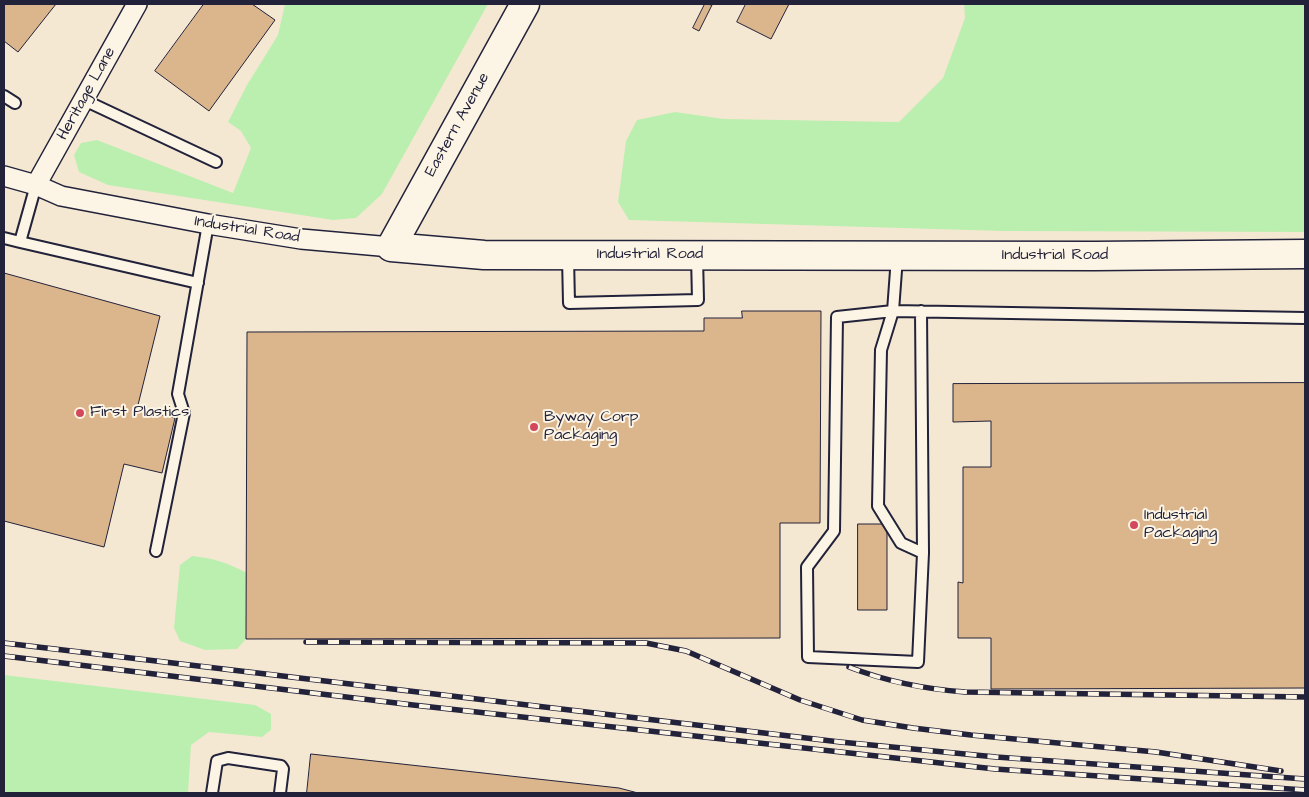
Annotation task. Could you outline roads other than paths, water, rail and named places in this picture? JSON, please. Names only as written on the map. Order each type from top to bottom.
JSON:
[{"type":"street","name":"Heritage Lane","points":[[36,185],[137,4]]},
{"type":"street","name":"Eastern Avenue","points":[[391,247],[525,4]]},
{"type":"street","name":"Industrial Road","points":[[4,176],[36,185],[61,196],[208,224],[301,239],[484,255],[1095,256],[1305,254]]},
{"type":"lane","points":[[4,96],[15,103]]},
{"type":"lane","points":[[84,100],[216,162]]},
{"type":"lane","points":[[20,242],[36,185]]},
{"type":"lane","points":[[156,551],[184,413],[178,394],[208,224]]},
{"type":"lane","points":[[4,238],[198,283]]},
{"type":"lane","points":[[568,255],[569,303],[698,300],[697,255]]},
{"type":"lane","points":[[897,256],[893,312],[881,350],[878,506],[901,543],[923,553]]},
{"type":"lane","points":[[921,311],[923,553],[918,662],[808,657],[807,567],[834,531],[837,317],[921,311],[1305,318]]},
{"type":"lane","points":[[212,793],[217,761],[222,758],[280,766],[283,770],[280,793]]},
{"type":"railway","points":[[306,642],[646,643],[686,651],[800,700],[862,720],[971,735],[1156,752],[1281,771]]},
{"type":"railway","points":[[4,643],[840,742],[996,757],[1305,779]]},
{"type":"railway","points":[[4,656],[413,705],[995,769],[1305,790]]},
{"type":"railway","points":[[849,667],[906,684],[965,692],[1305,697]]},
{"type":"place","name":"First Plastics","points":[[80,413]]},
{"type":"place","name":"Byway Corp Packaging","points":[[534,427]]},
{"type":"place","name":"Industrial Packaging","points":[[1134,525]]}]
